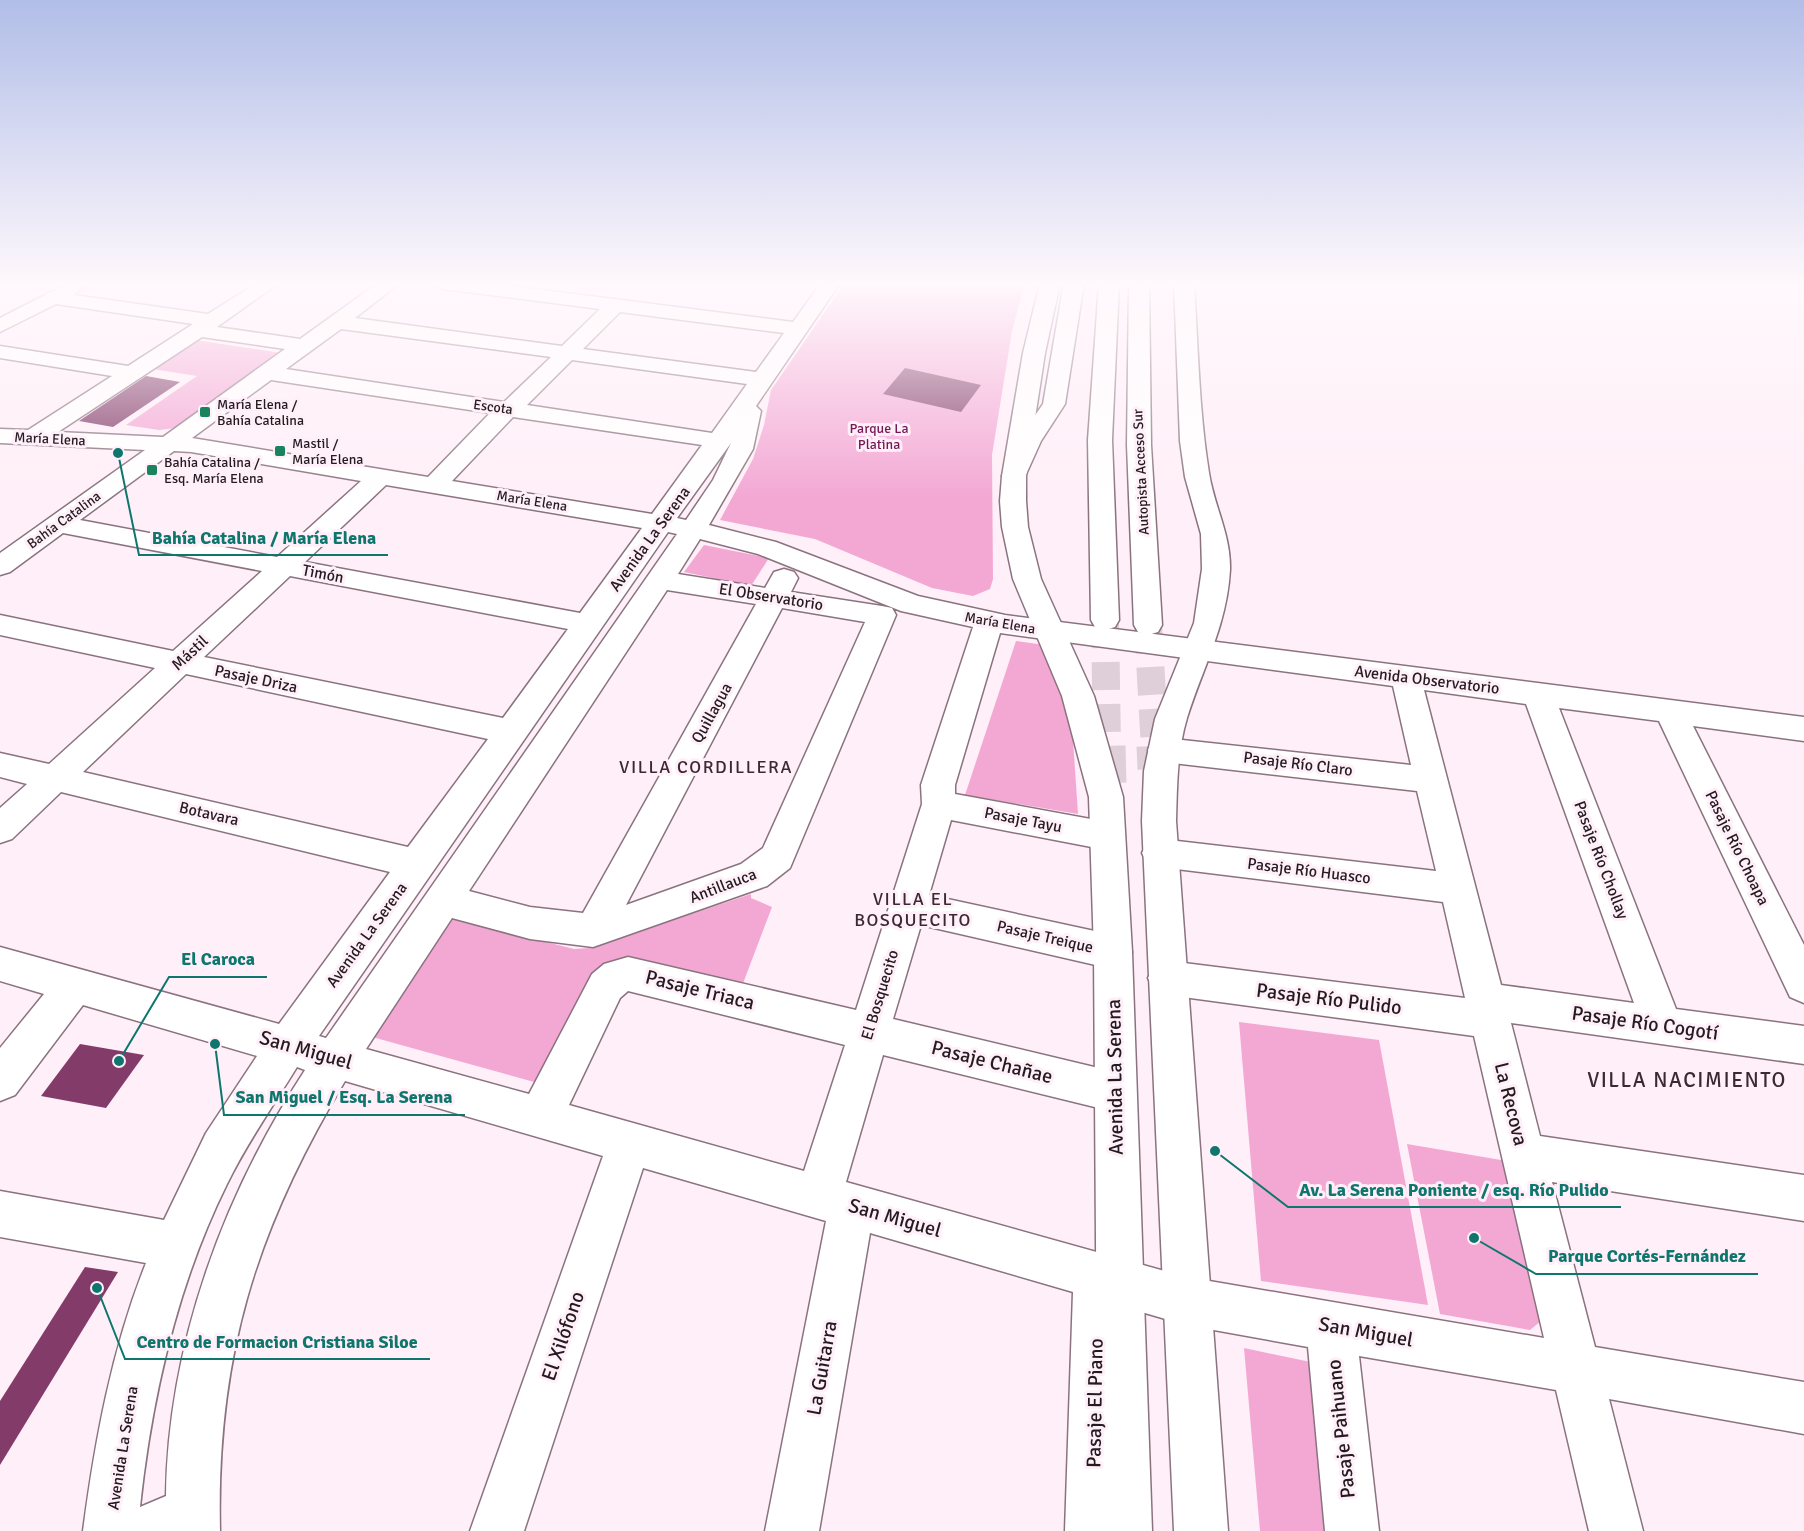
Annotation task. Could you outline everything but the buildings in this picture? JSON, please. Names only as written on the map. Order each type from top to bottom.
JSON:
[{"type":"main road","points":[[21,354],[133,373]]},
{"type":"main road","points":[[31,439],[161,354]]},
{"type":"main road","name":"Bahía Catalina","points":[[0,566],[292,354]]},
{"type":"main road","points":[[434,485],[567,354]]},
{"type":"main road","points":[[569,354],[757,389]]},
{"type":"main road","name":"Avenida La Serena","points":[[178,1525],[194,1465],[199,1418],[216,1318],[232,1266],[261,1193],[337,1058],[659,580],[678,526],[720,441],[781,354]]},
{"type":"main road","points":[[1014,476],[1034,354]]},
{"type":"main road","points":[[1014,476],[1029,441],[1054,404],[1061,354]]},
{"type":"main road","points":[[1105,354],[1100,441],[1105,620]]},
{"type":"main road","name":"Autopista Acceso Sur","points":[[1139,354],[1139,445],[1148,625]]},
{"type":"main road","points":[[1188,354],[1192,441],[1197,477],[1214,534],[1216,550],[1212,606],[1178,697],[1164,750],[1160,792],[1160,853],[1201,1531]]},
{"type":"main road","name":"Escota","points":[[266,373],[720,441]]},
{"type":"main road","name":"Avenida La Serena","points":[[110,1531],[117,1467],[132,1389],[152,1314],[175,1245],[224,1145],[288,1045],[589,624],[736,461],[757,389]]},
{"type":"main road","name":"María Elena","points":[[0,436],[169,444],[381,476],[678,526],[740,539],[911,604],[989,622],[1050,632]]},
{"type":"main road","name":"Mástil","points":[[0,829],[381,476]]},
{"type":"main road","name":"Avenida La Serena","points":[[1014,476],[1015,527],[1020,555],[1036,604],[1078,696],[1106,797],[1113,952],[1114,1092],[1108,1278],[1125,1531]]},
{"type":"main road","name":"Timón","points":[[58,524],[589,624]]},
{"type":"main road","points":[[0,538],[31,544]]},
{"type":"main road","name":"Quillagua","points":[[593,931],[794,558]]},
{"type":"main road","name":"El Observatorio","points":[[659,580],[882,615]]},
{"type":"main road","name":"Antillauca","points":[[444,900],[567,930],[593,931],[616,925],[754,875],[771,864],[781,850],[882,615]]},
{"type":"main road","name":"El Bosquecito","points":[[836,1201],[869,1031],[939,804],[938,785],[989,622]]},
{"type":"main road","name":"Pasaje Driza","points":[[0,626],[512,732]]},
{"type":"main road","name":"Avenida Observatorio","points":[[1050,632],[1804,729]]},
{"type":"main road","name":"La Recova","points":[[1406,678],[1616,1531]]},
{"type":"main road","name":"Pasaje Río Chollay","points":[[1538,694],[1663,1026]]},
{"type":"main road","name":"Pasaje Río Choapa","points":[[1670,711],[1804,985]]},
{"type":"main road","name":"Pasaje Río Claro","points":[[1164,750],[1431,780]]},
{"type":"main road","name":"Botavara","points":[[0,765],[417,864]]},
{"type":"main road","name":"Pasaje Tayu","points":[[939,804],[1107,836]]},
{"type":"main road","name":"Pasaje Río Huasco","points":[[1160,853],[1458,889]]},
{"type":"main road","name":"Pasaje Treique","points":[[908,906],[1113,952]]},
{"type":"main road","name":"San Miguel","points":[[0,964],[1186,1301],[1804,1408]]},
{"type":"main road","name":"Pasaje Triaca","points":[[541,1116],[602,992],[618,976],[637,975],[869,1031]]},
{"type":"main road","name":"Pasaje Río Pulido","points":[[1168,978],[1488,1011]]},
{"type":"main road","points":[[0,1081],[75,985]]},
{"type":"main road","name":"Pasaje Río Cogotí","points":[[1488,1011],[1663,1026],[1804,1045]]},
{"type":"main road","name":"Pasaje Chañae","points":[[869,1031],[1114,1092]]},
{"type":"main road","name":"El Xilófono","points":[[497,1531],[630,1142]]},
{"type":"main road","points":[[1523,1155],[1804,1198]]},
{"type":"main road","name":"La Guitarra","points":[[792,1531],[836,1201]]},
{"type":"main road","points":[[0,1214],[175,1245]]},
{"type":"main road","name":"Pasaje El Piano","points":[[1092,1531],[1108,1278]]},
{"type":"main road","name":"Pasaje Paihuano","points":[[1331,1326],[1352,1531]]},
{"type":"green space","points":[[174,354],[279,354],[176,428],[159,430],[126,425],[197,376],[152,369]]},
{"type":"green space","name":"Parque La Platina","points":[[796,354],[1008,354],[992,455],[993,579],[990,589],[973,596],[932,588],[815,539],[720,520],[753,459],[764,425],[771,390]]},
{"type":"green space","points":[[704,545],[769,558],[751,586],[684,572]]},
{"type":"green space","points":[[1016,641],[1045,645],[1072,725],[1078,814],[965,795]]},
{"type":"green space","points":[[751,894],[751,898],[772,907],[742,986],[636,964],[545,1085],[365,1035],[444,916],[574,949],[589,948]]},
{"type":"green space","points":[[1239,1022],[1379,1040],[1428,1305],[1261,1281]]},
{"type":"green space","points":[[1407,1144],[1507,1161],[1541,1321],[1530,1330],[1440,1314]]},
{"type":"green space","points":[[1244,1348],[1320,1364],[1338,1531],[1260,1531]]},
{"type":"tunnel","points":[[1105,620],[1107,748]]},
{"type":"tunnel","points":[[1148,625],[1155,748]]},
{"type":"tunnel","points":[[1107,746],[1108,786]]},
{"type":"tunnel","points":[[1155,746],[1156,769]]},
{"type":"place","name":"María Elena / Bahía Catalina","points":[[205,412]]},
{"type":"place","name":"Mastil / María Elena","points":[[280,451]]},
{"type":"place","name":"Bahía Catalina / María Elena","points":[[118,453]]},
{"type":"place","name":"Bahía Catalina / Esq. María Elena","points":[[152,470]]},
{"type":"place","name":"San Miguel / Esq. La Serena","points":[[215,1044]]},
{"type":"place","name":"El Caroca","points":[[119,1061]]},
{"type":"place","name":"Av. La Serena Poniente / esq. Río Pulido","points":[[1215,1151]]},
{"type":"place","name":"Parque Cortés-Fernández","points":[[1474,1238]]},
{"type":"place","name":"Centro de Formacion Cristiana Siloe","points":[[97,1288]]},
{"type":"district","name":"VILLA CORDILLERA","points":[[706,767]]},
{"type":"district","name":"VILLA EL BOSQUECITO","points":[[913,909]]},
{"type":"district","name":"VILLA NACIMIENTO","points":[[1687,1080]]}]
